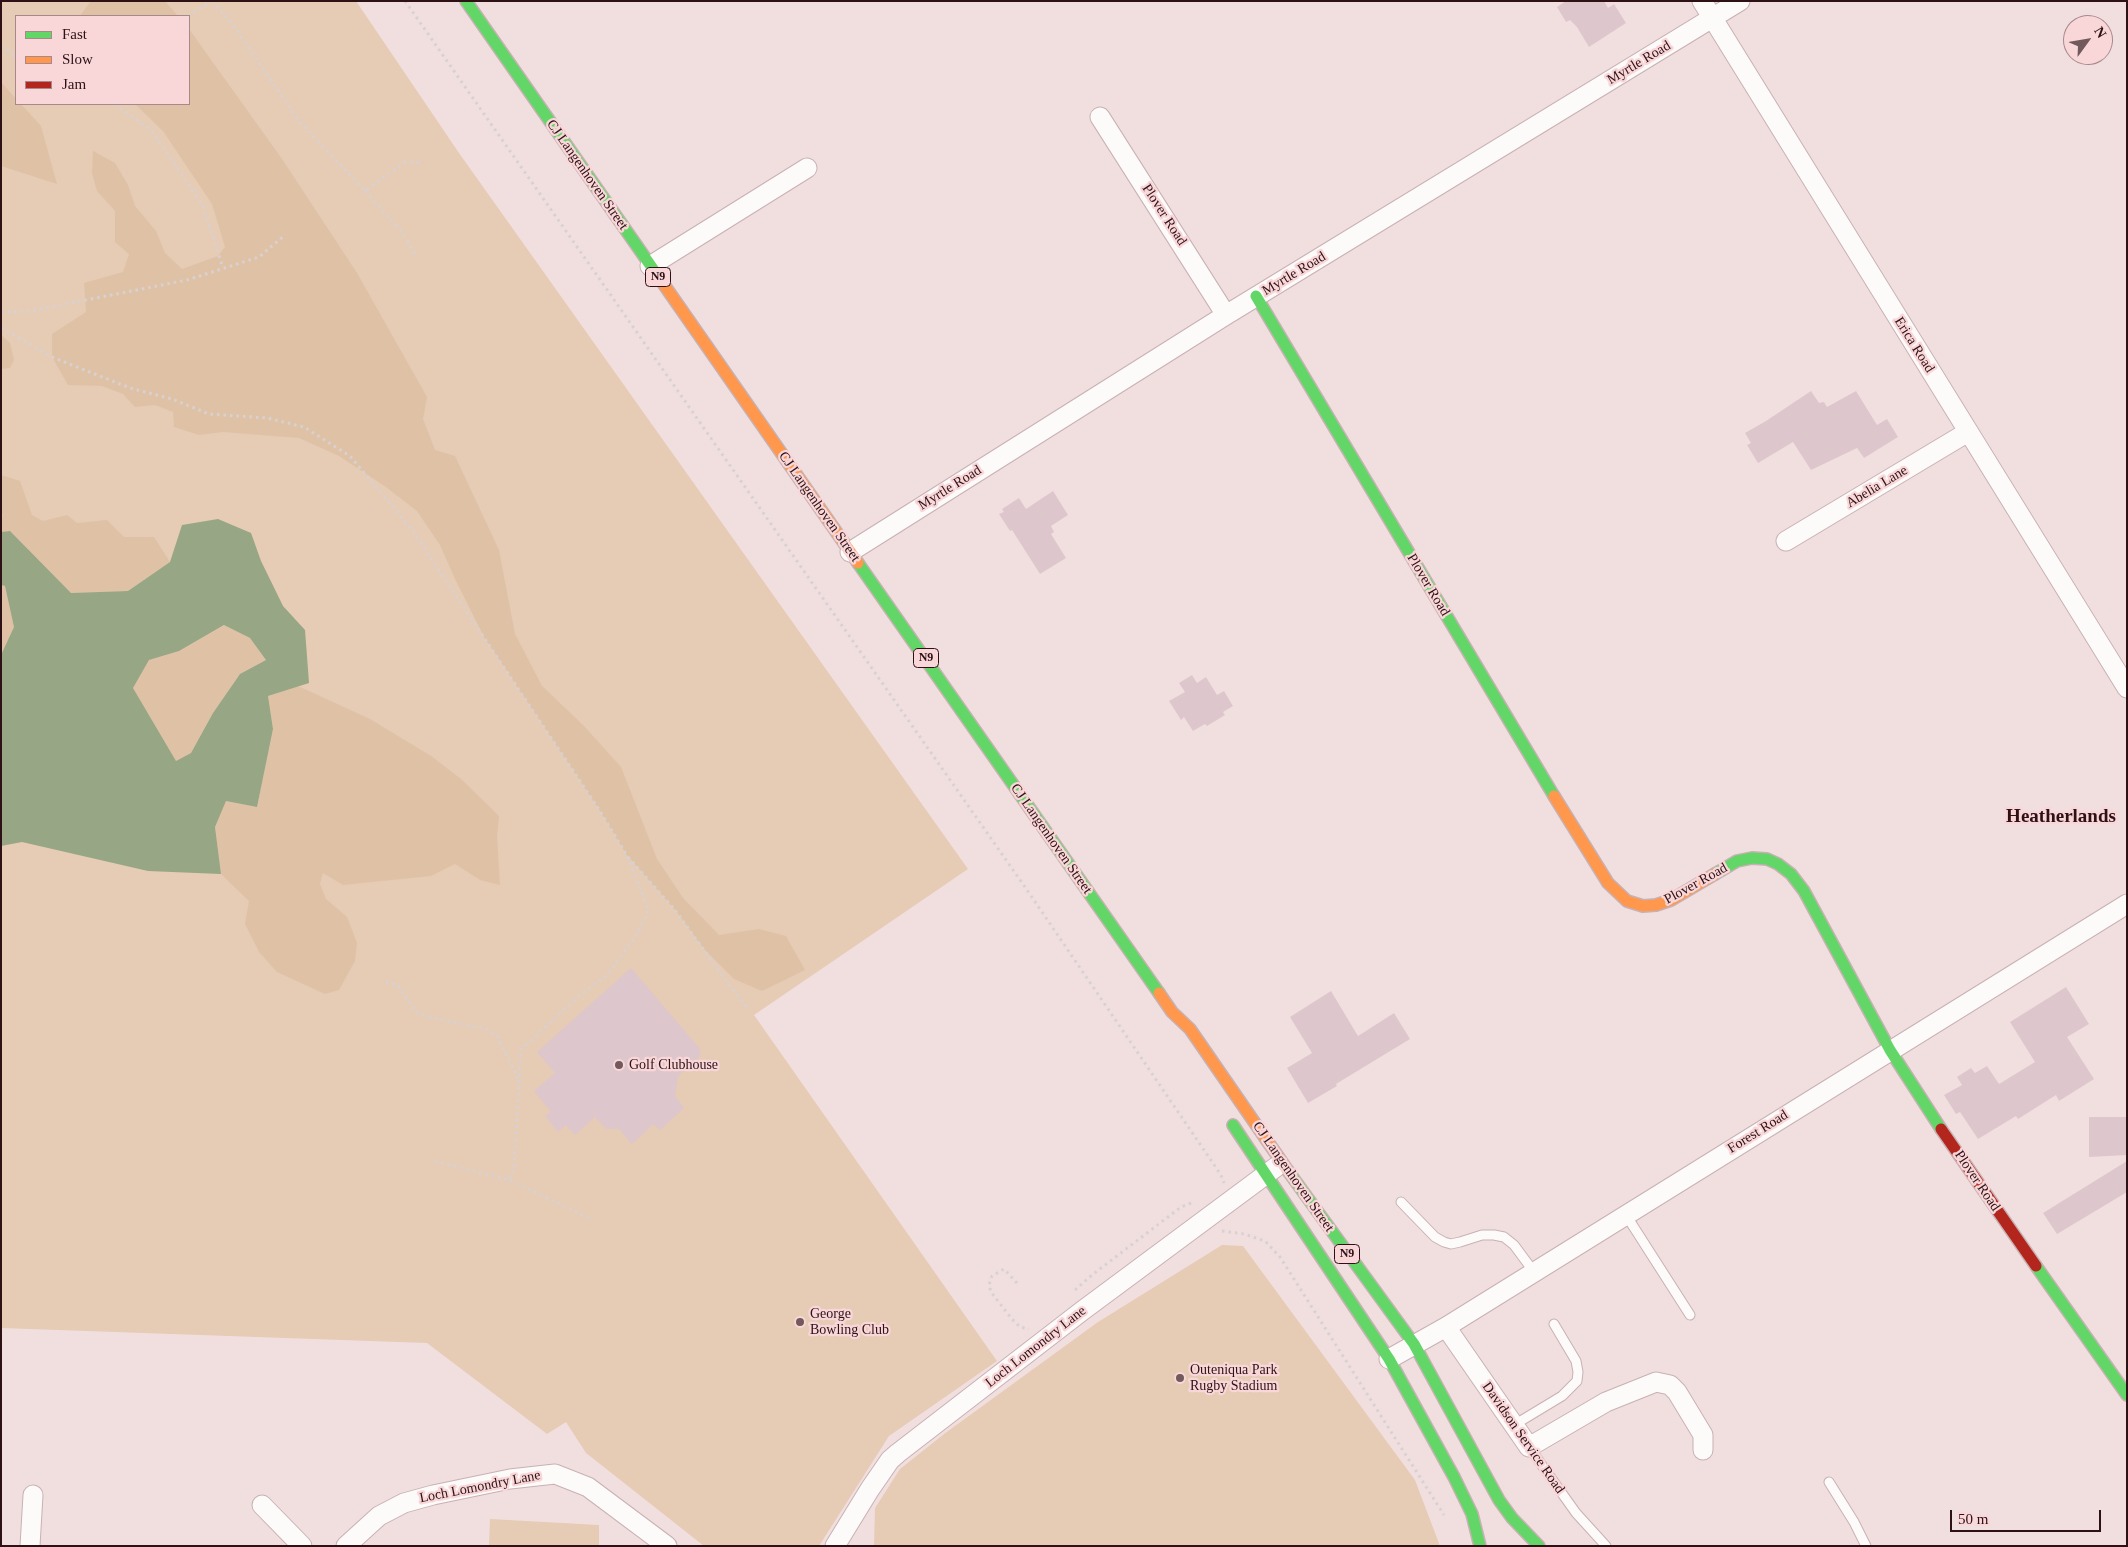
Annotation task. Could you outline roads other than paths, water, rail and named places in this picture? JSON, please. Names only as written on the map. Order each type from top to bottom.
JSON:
[{"type":"main road","name":"CJ Langenhoven Street","points":[[466,1],[1172,1012],[1190,1029],[1282,1163],[1414,1344],[1499,1500],[1508,1514],[1539,1546]]},
{"type":"main road","name":"Plover Road","points":[[1256,296],[1518,737],[1608,883],[1627,901],[1643,906],[1656,905],[1671,900],[1737,861],[1752,858],[1767,859],[1778,864],[1791,874],[1804,891],[1890,1050],[1998,1213],[2127,1395]]},
{"type":"main road","name":"CJ Langenhoven Street","points":[[1172,1012],[1173,1027],[1177,1033]]},
{"type":"main road","name":"CJ Langenhoven Street","points":[[1224,1112],[1389,1359],[1454,1477],[1472,1514],[1480,1546]]},
{"type":"street","name":"Erica Road","points":[[1702,1],[2127,688]]},
{"type":"street","name":"Myrtle Road","points":[[850,552],[1256,296],[1740,1]]},
{"type":"street","name":"Plover Road","points":[[1100,116],[1226,315]]},
{"type":"street","points":[[650,266],[808,168]]},
{"type":"street","name":"Abelia Lane","points":[[1786,541],[1968,432]]},
{"type":"street","name":"Forest Road","points":[[1389,1359],[1534,1272],[2127,904]]},
{"type":"street","name":"Loch Lomondry Lane","points":[[835,1546],[874,1482],[890,1460],[898,1453],[1082,1311],[1282,1163]]},
{"type":"street","name":"Davidson Service Road","points":[[1446,1326],[1529,1447]]},
{"type":"street","points":[[1529,1447],[1606,1402],[1656,1382],[1670,1385],[1677,1392],[1703,1435],[1703,1450]]},
{"type":"street","name":"Loch Lomondry Lane","points":[[346,1546],[379,1516],[410,1501],[510,1479],[555,1474],[588,1487],[667,1546]]},
{"type":"street","points":[[30,1546],[33,1495]]},
{"type":"street","points":[[262,1505],[302,1546]]},
{"type":"lane","points":[[1401,1202],[1435,1237],[1444,1242],[1451,1244],[1482,1235],[1494,1235],[1504,1238],[1514,1245],[1534,1272]]},
{"type":"lane","points":[[1626,1215],[1690,1315]]},
{"type":"lane","points":[[1514,1425],[1562,1396],[1577,1381],[1576,1361],[1554,1324]]},
{"type":"lane","name":"Davidson Service Road","points":[[1529,1447],[1582,1521],[1606,1546]]},
{"type":"lane","points":[[1829,1482],[1854,1522],[1866,1546]]},
{"type":"place","name":"Golf Clubhouse","points":[[619,1065]]},
{"type":"place","name":"George Bowling Club","points":[[800,1322]]},
{"type":"place","name":"Outeniqua Park Rugby Stadium","points":[[1180,1378]]},
{"type":"district","name":"Heatherlands","points":[[2061,817]]}]
